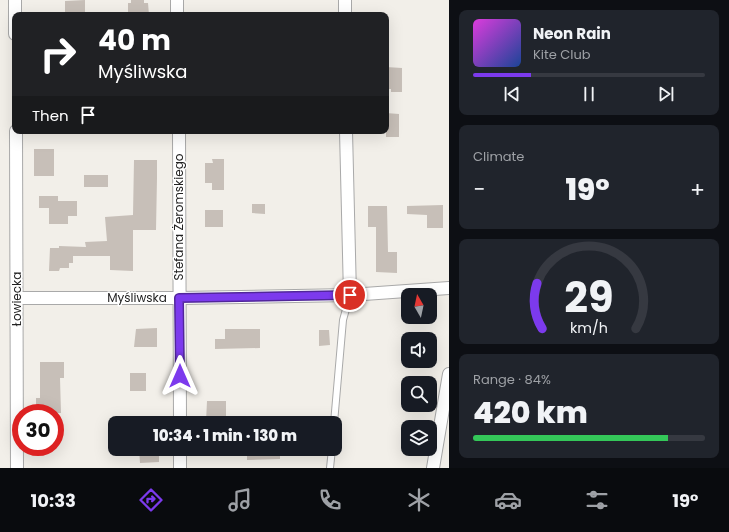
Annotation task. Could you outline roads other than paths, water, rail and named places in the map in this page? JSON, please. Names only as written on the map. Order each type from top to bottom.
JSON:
[{"type":"street","points":[[15,0],[15,12]]},
{"type":"street","points":[[177,0],[177,12]]},
{"type":"street","points":[[345,0],[345,12]]},
{"type":"street","name":"Łowiecka","points":[[16,134],[17,468]]},
{"type":"street","name":"Stefana Żeromskiego","points":[[178,134],[180,416]]},
{"type":"street","points":[[346,134],[350,295]]},
{"type":"street","name":"Myśliwska","points":[[17,298],[179,298],[350,295],[449,288]]},
{"type":"street","points":[[433,468],[449,374]]},
{"type":"street","points":[[180,456],[180,468]]},
{"type":"lane","points":[[335,416],[343,320],[350,295]]},
{"type":"lane","points":[[330,468],[331,456]]}]
